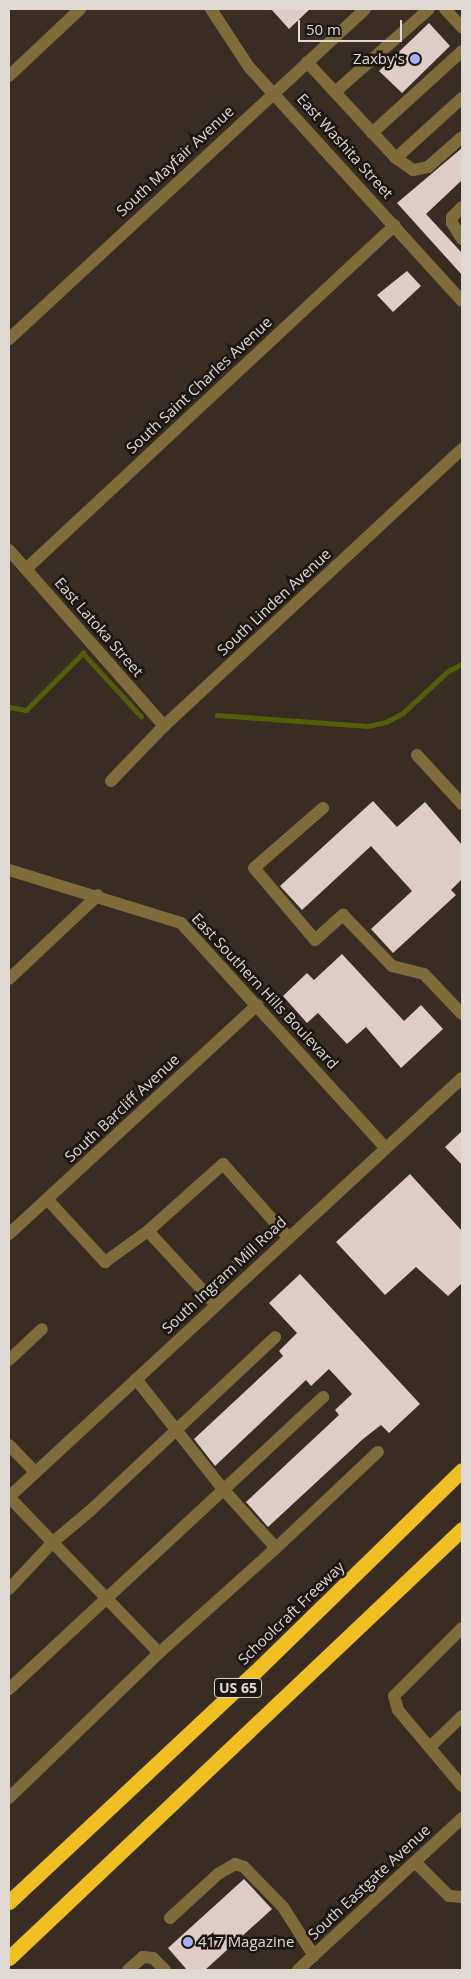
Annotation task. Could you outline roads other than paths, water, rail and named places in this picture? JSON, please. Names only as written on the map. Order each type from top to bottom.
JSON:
[{"type":"highway","name":"Schoolcraft Freeway","points":[[9,1902],[262,1665],[462,1470]]},
{"type":"highway","name":"US 65","points":[[9,1958],[462,1530]]},
{"type":"street","points":[[9,76],[80,9]]},
{"type":"street","name":"East Washita Street","points":[[211,9],[249,67],[274,92],[462,301]]},
{"type":"street","name":"South Mayfair Avenue","points":[[9,339],[365,9]]},
{"type":"street","points":[[335,92],[429,9]]},
{"type":"street","points":[[445,9],[462,27]]},
{"type":"street","points":[[372,133],[462,50]]},
{"type":"street","points":[[307,62],[396,158],[412,170],[421,171],[462,137]]},
{"type":"street","points":[[396,158],[462,98]]},
{"type":"street","points":[[462,206],[452,217],[452,224],[462,239]]},
{"type":"street","name":"South Saint Charles Avenue","points":[[26,569],[395,225]]},
{"type":"street","name":"South Linden Avenue","points":[[111,781],[164,726],[462,449]]},
{"type":"street","name":"East Latoka Street","points":[[9,550],[164,726]]},
{"type":"street","points":[[418,755],[462,804]]},
{"type":"street","points":[[323,808],[254,868],[315,940],[343,915],[392,966],[424,974],[462,1014]]},
{"type":"street","name":"East Southern Hills Boulevard","points":[[9,870],[98,895],[182,923],[386,1148]]},
{"type":"street","points":[[9,979],[98,895]]},
{"type":"street","name":"South Barcliff Avenue","points":[[9,1234],[257,1005]]},
{"type":"street","name":"South Ingram Mill Road","points":[[9,1497],[462,1078]]},
{"type":"street","points":[[47,1199],[105,1262],[148,1231],[223,1164],[289,1238]]},
{"type":"street","points":[[148,1231],[216,1305]]},
{"type":"street","points":[[9,1360],[42,1329]]},
{"type":"street","points":[[9,1589],[53,1542],[274,1337]]},
{"type":"street","points":[[136,1379],[174,1430],[223,1490],[276,1548]]},
{"type":"street","points":[[9,1689],[324,1397]]},
{"type":"street","points":[[9,1444],[35,1472]]},
{"type":"street","points":[[9,1798],[159,1653],[276,1548],[378,1452]]},
{"type":"street","points":[[9,1497],[159,1653]]},
{"type":"street","points":[[462,1628],[394,1696],[398,1710],[462,1786]]},
{"type":"street","points":[[430,1747],[462,1716]]},
{"type":"street","name":"South Eastgate Avenue","points":[[298,1970],[462,1818]]},
{"type":"street","points":[[415,1862],[449,1896],[462,1896]]},
{"type":"street","points":[[170,1918],[218,1874],[236,1864],[244,1867],[283,1907],[314,1956]]},
{"type":"street","points":[[128,1970],[142,1957],[153,1958],[165,1970]]},
{"type":"waterway","points":[[9,707],[26,710],[83,653],[141,716]]},
{"type":"waterway","points":[[217,715],[368,726],[386,722],[403,713],[448,671],[462,664]]},
{"type":"place","name":"Zaxby's","points":[[415,59]]},
{"type":"place","name":"417 Magazine","points":[[188,1942]]}]
